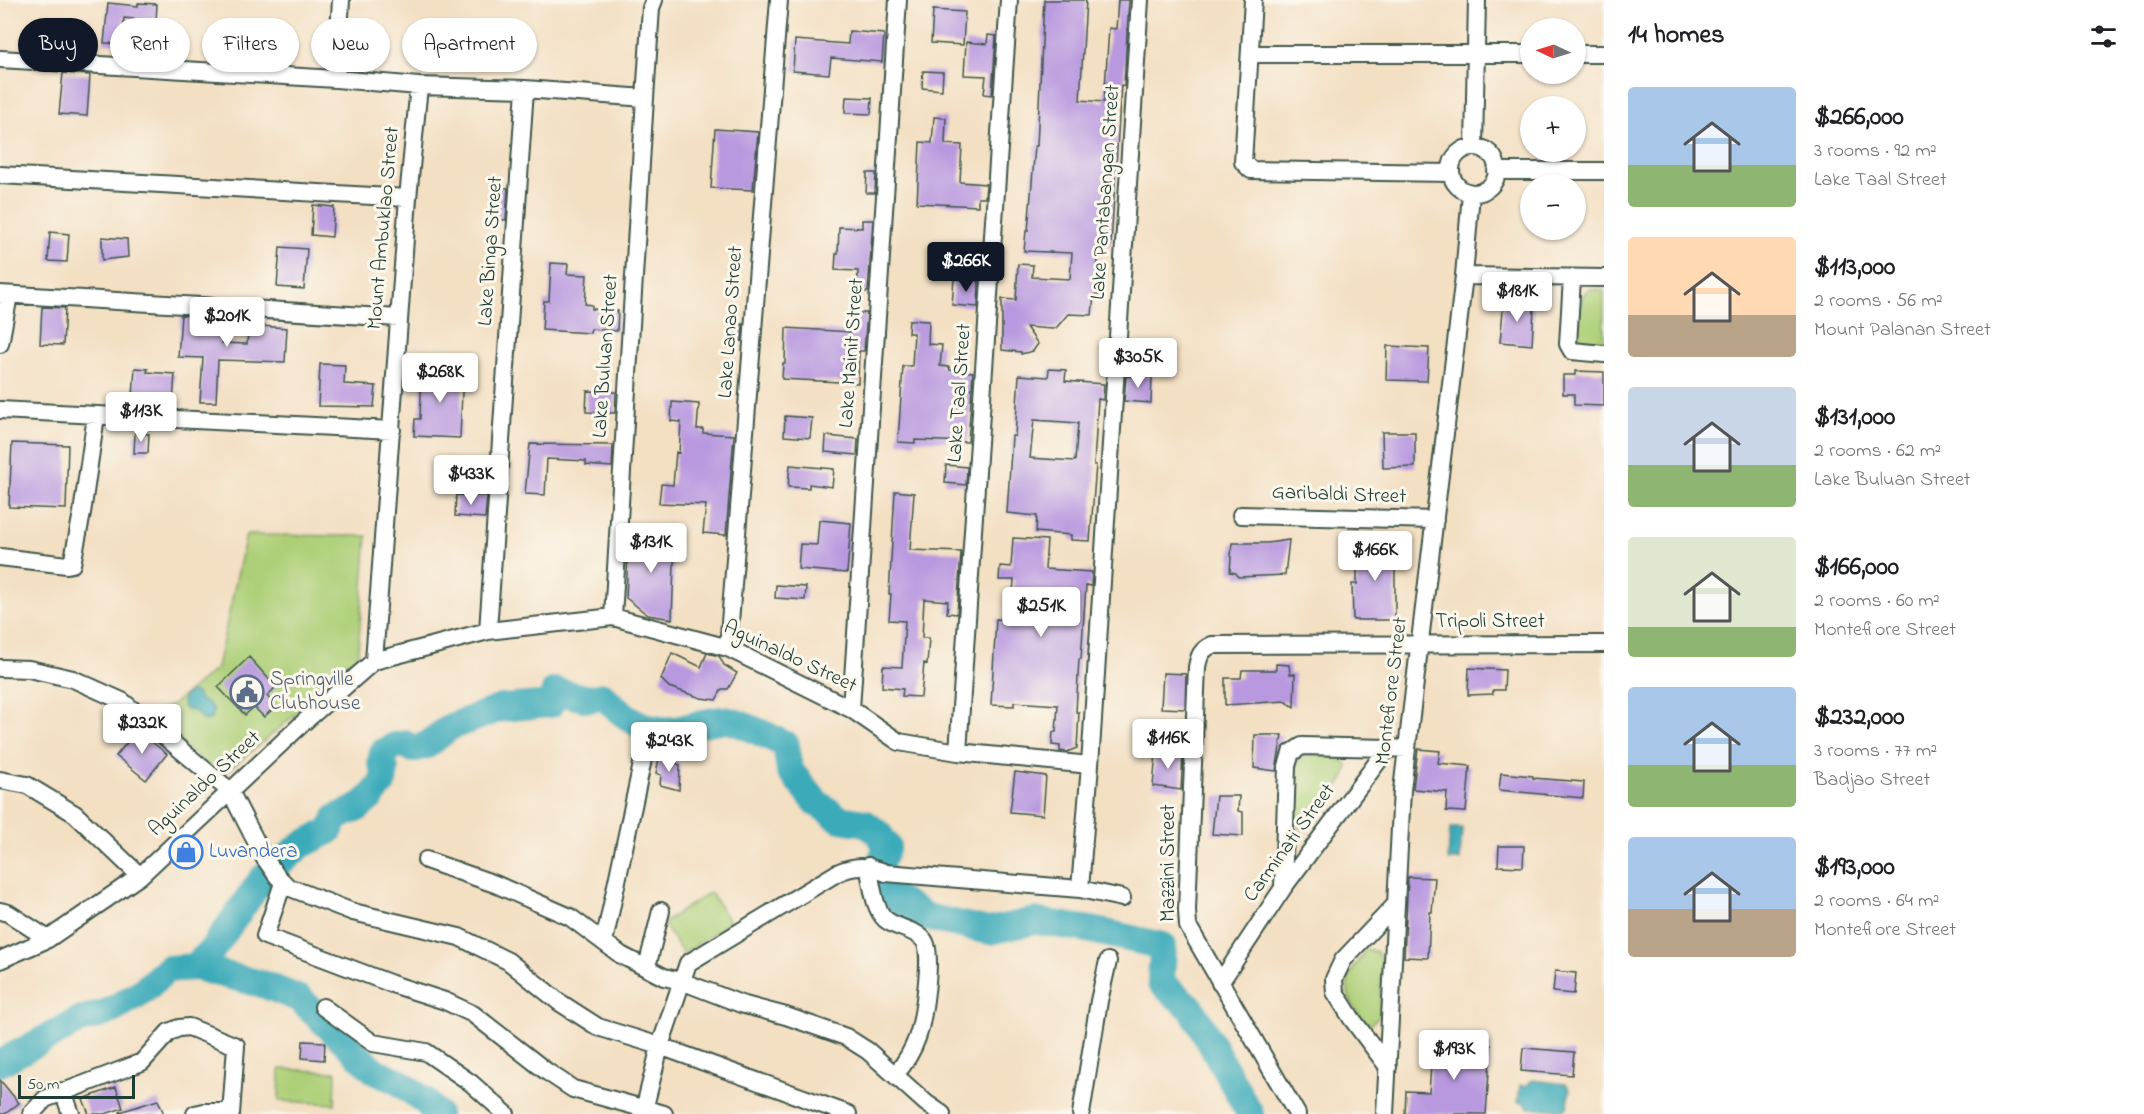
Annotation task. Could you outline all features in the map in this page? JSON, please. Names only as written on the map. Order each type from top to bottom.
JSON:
[{"type":"street","points":[[336,79],[341,0]]},
{"type":"street","name":"Lake Buluan Street","points":[[613,617],[645,98],[651,8],[654,0]]},
{"type":"street","name":"Lake Lanao Street","points":[[728,648],[779,0]]},
{"type":"street","name":"Lake Mainit Street","points":[[851,709],[898,0]]},
{"type":"street","name":"Lake Taal Street","points":[[958,752],[1009,0]]},
{"type":"street","name":"Lake Pantabangan Street","points":[[1080,889],[1140,0]]},
{"type":"street","points":[[1253,0],[1244,162],[1251,170],[1451,173]]},
{"type":"street","points":[[1474,147],[1477,0]]},
{"type":"street","points":[[1250,54],[1520,54]]},
{"type":"street","points":[[1586,54],[1604,54]]},
{"type":"street","points":[[0,59],[645,98]]},
{"type":"street","name":"Mount Ambuklao Street","points":[[374,661],[408,198],[419,86]]},
{"type":"street","name":"Lake Binga Street","points":[[488,631],[525,89]]},
{"type":"street","points":[[1474,147],[1481,148],[1493,158],[1496,171],[1495,179],[1485,190],[1471,193],[1457,187],[1451,173],[1454,158],[1466,148],[1474,147]]},
{"type":"street","points":[[1496,171],[1604,171]]},
{"type":"street","points":[[0,175],[408,198]]},
{"type":"street","name":"Montefiore Street","points":[[1385,1114],[1402,790],[1464,276],[1471,193]]},
{"type":"street","points":[[1464,276],[1604,278]]},
{"type":"street","points":[[1572,278],[1568,344],[1572,351],[1604,354]]},
{"type":"street","points":[[0,344],[4,295],[399,318]]},
{"type":"street","points":[[0,410],[392,430]]},
{"type":"street","points":[[0,557],[72,564],[96,416]]},
{"type":"street","name":"Garibaldi Street","points":[[1241,515],[1435,520]]},
{"type":"street","name":"Aguinaldo Street","points":[[0,960],[48,939],[140,876],[304,722],[374,661],[488,631],[613,617],[728,648],[851,709],[899,742],[958,752],[1090,765]]},
{"type":"street","name":"Tripoli Street","points":[[1199,655],[1212,645],[1604,644]]},
{"type":"street","name":"Mazzini Street","points":[[1199,655],[1188,926],[1297,1114]]},
{"type":"street","points":[[0,668],[29,669],[73,679],[122,701],[230,791],[265,859],[288,887],[353,912],[459,937],[508,961],[560,1002],[598,1027],[660,1046],[848,1114]]},
{"type":"street","points":[[604,942],[646,745]]},
{"type":"street","points":[[1282,888],[1287,766],[1292,753],[1302,746],[1407,749]]},
{"type":"street","name":"Carminati Street","points":[[1220,983],[1282,888],[1388,748]]},
{"type":"street","points":[[0,780],[27,785],[75,814],[140,876]]},
{"type":"street","points":[[426,860],[495,884],[570,917],[621,955],[664,977],[846,1037],[868,1051],[942,1114]]},
{"type":"street","points":[[644,1111],[660,1046],[688,963],[837,873],[856,867],[1080,889],[1122,898]]},
{"type":"street","points":[[876,869],[879,909],[886,919],[922,937],[927,947],[928,964],[922,1020],[913,1049],[896,1074]]},
{"type":"street","points":[[280,880],[265,936],[381,980],[445,1001],[473,1014],[546,1071],[573,1089],[644,1111],[664,1114]]},
{"type":"street","points":[[1388,1067],[1335,992],[1334,979],[1342,960],[1396,904]]},
{"type":"street","points":[[0,911],[48,939]]},
{"type":"street","points":[[645,967],[650,959],[661,911]]},
{"type":"street","points":[[1081,1114],[1107,961]]},
{"type":"street","points":[[323,1007],[373,1043],[426,1052],[471,1083],[506,1114]]},
{"type":"street","points":[[31,1114],[45,1099],[142,1062],[169,1032],[189,1027],[236,1046],[231,1113],[195,1114]]},
{"type":"street","points":[[63,1091],[71,1114]]},
{"type":"green space","points":[[1589,289],[1604,290],[1604,345],[1586,344],[1579,337],[1580,304]]},
{"type":"green space","points":[[246,535],[367,536],[357,663],[221,777],[149,715],[172,705],[217,668]]},
{"type":"green space","points":[[1310,754],[1335,757],[1348,766],[1345,777],[1307,829],[1301,830],[1294,809],[1293,780],[1298,762]]},
{"type":"green space","points":[[710,892],[730,922],[683,954],[663,923]]},
{"type":"green space","points":[[1366,949],[1377,952],[1382,961],[1379,1017],[1371,1024],[1361,1018],[1348,994],[1349,979]]},
{"type":"green space","points":[[280,1069],[336,1072],[335,1104],[279,1101]]},
{"type":"water","points":[[190,692],[197,693],[200,700],[208,703],[214,710],[211,719],[202,720],[195,711],[185,709],[182,701]]},
{"type":"water","points":[[1450,828],[1462,828],[1460,860],[1448,860]]},
{"type":"water","points":[[1532,1080],[1566,1084],[1570,1089],[1568,1106],[1563,1110],[1528,1108],[1525,1103],[1518,1102],[1520,1085],[1526,1086]]},
{"type":"building","points":[[1044,0],[1086,0],[1080,100],[1104,102],[1109,28],[1116,29],[1118,0],[1129,0],[1124,86],[1121,85],[1111,245],[1099,244],[1097,272],[1103,272],[1102,295],[1094,295],[1092,315],[1068,314],[1053,329],[1026,327],[1038,344],[1033,351],[1021,354],[1021,352],[1002,350],[1002,299],[1016,300],[1018,264],[1033,265],[1032,277],[1070,279],[1072,253],[1024,251],[1026,231],[1028,231],[1035,146],[1037,146]]},
{"type":"building","points":[[108,3],[138,6],[138,3],[157,4],[156,18],[110,18],[110,43],[104,43]]},
{"type":"building","points":[[933,10],[965,12],[963,45],[931,43]]},
{"type":"building","points":[[849,31],[884,34],[882,62],[831,58],[829,74],[793,71],[795,40],[848,44]]},
{"type":"building","points":[[988,35],[996,36],[992,95],[984,94],[986,76],[964,75],[966,42],[987,44]]},
{"type":"building","points":[[923,71],[943,72],[942,90],[922,88]]},
{"type":"building","points":[[63,73],[90,75],[87,116],[59,114]]},
{"type":"building","points":[[846,97],[872,98],[871,114],[845,113]]},
{"type":"building","points":[[934,117],[946,118],[945,144],[962,145],[960,182],[986,184],[985,198],[978,198],[978,206],[917,203],[920,142],[932,143]]},
{"type":"building","points":[[715,129],[758,132],[753,190],[711,188]]},
{"type":"building","points":[[867,173],[876,173],[875,193],[866,193]]},
{"type":"building","points":[[494,187],[508,188],[506,220],[491,219]]},
{"type":"building","points":[[313,205],[334,207],[332,237],[311,235]]},
{"type":"building","points":[[862,220],[873,220],[868,292],[857,292],[858,271],[835,270],[839,227],[862,228]]},
{"type":"building","points":[[50,232],[69,234],[67,262],[48,261]]},
{"type":"building","points":[[102,237],[127,239],[128,257],[102,260]]},
{"type":"building","points":[[280,247],[307,249],[304,289],[277,287]]},
{"type":"building","points":[[551,263],[568,264],[567,274],[587,275],[585,304],[592,305],[592,309],[618,311],[617,331],[591,329],[590,333],[542,330],[544,301],[549,301]]},
{"type":"building","points":[[954,279],[979,281],[978,307],[952,305]]},
{"type":"building","points":[[1504,300],[1522,302],[1521,306],[1534,307],[1532,345],[1500,342]]},
{"type":"building","points":[[42,307],[65,308],[63,345],[40,344]]},
{"type":"building","points":[[851,313],[867,313],[864,351],[859,351],[858,383],[782,379],[786,328],[851,332]]},
{"type":"building","points":[[181,315],[223,319],[222,343],[247,344],[249,319],[262,320],[261,326],[287,328],[285,362],[218,360],[216,402],[200,402],[203,358],[178,357]]},
{"type":"building","points":[[909,320],[929,321],[928,344],[942,345],[940,366],[949,367],[950,370],[973,372],[968,442],[915,440],[915,443],[898,442],[903,366],[912,366],[914,333],[908,333]]},
{"type":"building","points":[[736,324],[743,324],[742,341],[735,341]]},
{"type":"building","points":[[1387,346],[1429,348],[1427,381],[1386,380]]},
{"type":"building","points":[[320,364],[345,365],[344,384],[376,386],[374,407],[318,406]]},
{"type":"building","points":[[135,368],[148,369],[147,372],[175,374],[173,403],[156,402],[156,397],[133,396]]},
{"type":"building","points":[[422,369],[463,371],[460,438],[414,436],[415,419],[420,419]]},
{"type":"building","points":[[1049,369],[1066,370],[1065,381],[1104,384],[1103,400],[1098,399],[1090,541],[1071,540],[1071,535],[1036,532],[1037,516],[1007,513],[1019,375],[1048,377]],"holes":[[[1034,420],[1078,423],[1075,461],[1030,458]]]},
{"type":"building","points":[[1575,371],[1604,372],[1604,406],[1574,405],[1574,394],[1563,394],[1563,375],[1575,375]]},
{"type":"building","points":[[1126,376],[1152,377],[1151,403],[1124,401]]},
{"type":"building","points":[[587,391],[616,392],[615,413],[586,412]]},
{"type":"building","points":[[672,402],[699,404],[697,429],[703,429],[703,433],[734,435],[726,535],[703,533],[706,505],[659,503],[661,484],[673,485],[676,452],[679,453],[681,422],[671,421]]},
{"type":"building","points":[[785,416],[812,418],[810,438],[784,436]]},
{"type":"building","points":[[1382,432],[1415,432],[1415,467],[1383,468]]},
{"type":"building","points":[[135,433],[149,434],[148,453],[134,453]]},
{"type":"building","points":[[826,436],[858,439],[857,455],[825,452]]},
{"type":"building","points":[[12,443],[68,445],[66,509],[9,507]]},
{"type":"building","points":[[530,444],[613,445],[612,467],[586,465],[586,461],[547,459],[545,495],[525,494]]},
{"type":"building","points":[[790,465],[834,469],[832,487],[809,484],[809,488],[788,487]]},
{"type":"building","points":[[946,465],[967,467],[966,485],[945,483]]},
{"type":"building","points":[[895,491],[914,493],[910,550],[961,552],[957,614],[947,613],[948,601],[924,599],[922,638],[929,638],[921,697],[902,696],[903,689],[882,687],[883,666],[902,667],[905,621],[889,620]]},
{"type":"building","points":[[456,495],[487,496],[485,518],[455,516]]},
{"type":"building","points":[[819,520],[851,523],[847,573],[798,569],[800,544],[817,545]]},
{"type":"building","points":[[629,533],[675,537],[672,619],[648,615],[626,598]]},
{"type":"building","points":[[1013,538],[1047,540],[1045,569],[1092,572],[1091,586],[1086,585],[1081,659],[1079,659],[1076,712],[1079,712],[1077,748],[1067,752],[1060,751],[1060,746],[1052,745],[1053,732],[1056,732],[1058,705],[1014,702],[1014,706],[991,705],[996,619],[1011,620],[1014,580],[999,580],[1000,566],[1011,567]]},
{"type":"building","points":[[1289,540],[1285,575],[1238,577],[1236,573],[1230,572],[1232,543],[1268,543]]},
{"type":"building","points":[[1357,542],[1395,543],[1395,620],[1353,620],[1352,584],[1357,584]]},
{"type":"building","points":[[776,585],[806,587],[805,600],[775,598]]},
{"type":"building","points":[[672,653],[701,667],[707,653],[719,656],[724,665],[737,673],[728,689],[722,689],[716,700],[701,698],[669,687],[661,679]]},
{"type":"building","name":"Springville Clubhouse","points":[[249,657],[276,687],[267,696],[276,706],[264,717],[254,707],[245,715],[218,687]]},
{"type":"building","points":[[1276,664],[1289,665],[1290,674],[1295,674],[1294,707],[1285,701],[1225,705],[1225,678],[1241,678],[1242,670],[1276,670]]},
{"type":"building","points":[[1469,668],[1505,670],[1504,690],[1493,690],[1493,694],[1468,695]]},
{"type":"building","points":[[1163,673],[1186,674],[1185,709],[1161,708]]},
{"type":"building","points":[[137,730],[167,754],[146,780],[116,756]]},
{"type":"building","points":[[1255,735],[1282,735],[1276,771],[1254,768]]},
{"type":"building","points":[[1418,749],[1440,751],[1438,763],[1470,766],[1466,812],[1446,811],[1447,792],[1413,789]]},
{"type":"building","points":[[1156,752],[1183,753],[1181,790],[1153,786]]},
{"type":"building","points":[[659,758],[680,765],[679,790],[660,785],[661,775],[656,773]]},
{"type":"building","points":[[1015,772],[1046,776],[1043,815],[1010,812]]},
{"type":"building","points":[[1501,773],[1584,782],[1583,798],[1499,790]]},
{"type":"building","points":[[1216,796],[1239,796],[1238,811],[1243,812],[1243,836],[1212,834]]},
{"type":"building","points":[[1499,846],[1524,846],[1523,867],[1498,866]]},
{"type":"building","points":[[1408,877],[1435,878],[1432,912],[1430,912],[1428,958],[1404,957]]},
{"type":"building","points":[[1555,971],[1576,973],[1574,994],[1553,992]]},
{"type":"building","points":[[1433,1040],[1491,1045],[1486,1114],[1405,1114],[1406,1091],[1429,1092]]},
{"type":"building","points":[[303,1041],[325,1042],[324,1060],[302,1058]]},
{"type":"building","points":[[1523,1048],[1574,1052],[1572,1075],[1521,1071]]},
{"type":"building","points":[[0,1080],[19,1103],[5,1114],[0,1114]]},
{"type":"building","points":[[116,1087],[123,1108],[105,1114],[89,1114],[83,1099]]},
{"type":"building","points":[[158,1100],[164,1114],[121,1114],[120,1112]]},
{"type":"waterway","points":[[195,967],[212,950],[262,879],[301,845],[329,831],[337,817],[358,808],[371,797],[383,782],[385,769],[381,762],[383,752],[405,744],[413,749],[427,745],[450,727],[501,708],[551,704],[555,691],[589,699],[603,696],[629,718],[647,727],[680,729],[728,720],[786,745],[790,771],[817,803],[840,819],[865,823],[878,833],[887,846],[879,867],[889,894],[926,917],[989,931],[1035,921],[1092,930],[1163,946],[1161,983],[1192,1009],[1250,1114]]},
{"type":"waterway","points":[[0,1063],[80,1020],[105,1013],[120,1005],[143,991],[167,969],[195,967],[265,985],[300,999],[375,1071],[399,1082],[426,1102],[437,1114]]},
{"type":"place","name":"Springville Clubhouse","points":[[247,692]]},
{"type":"place","name":"Luvandera","points":[[186,852]]}]
